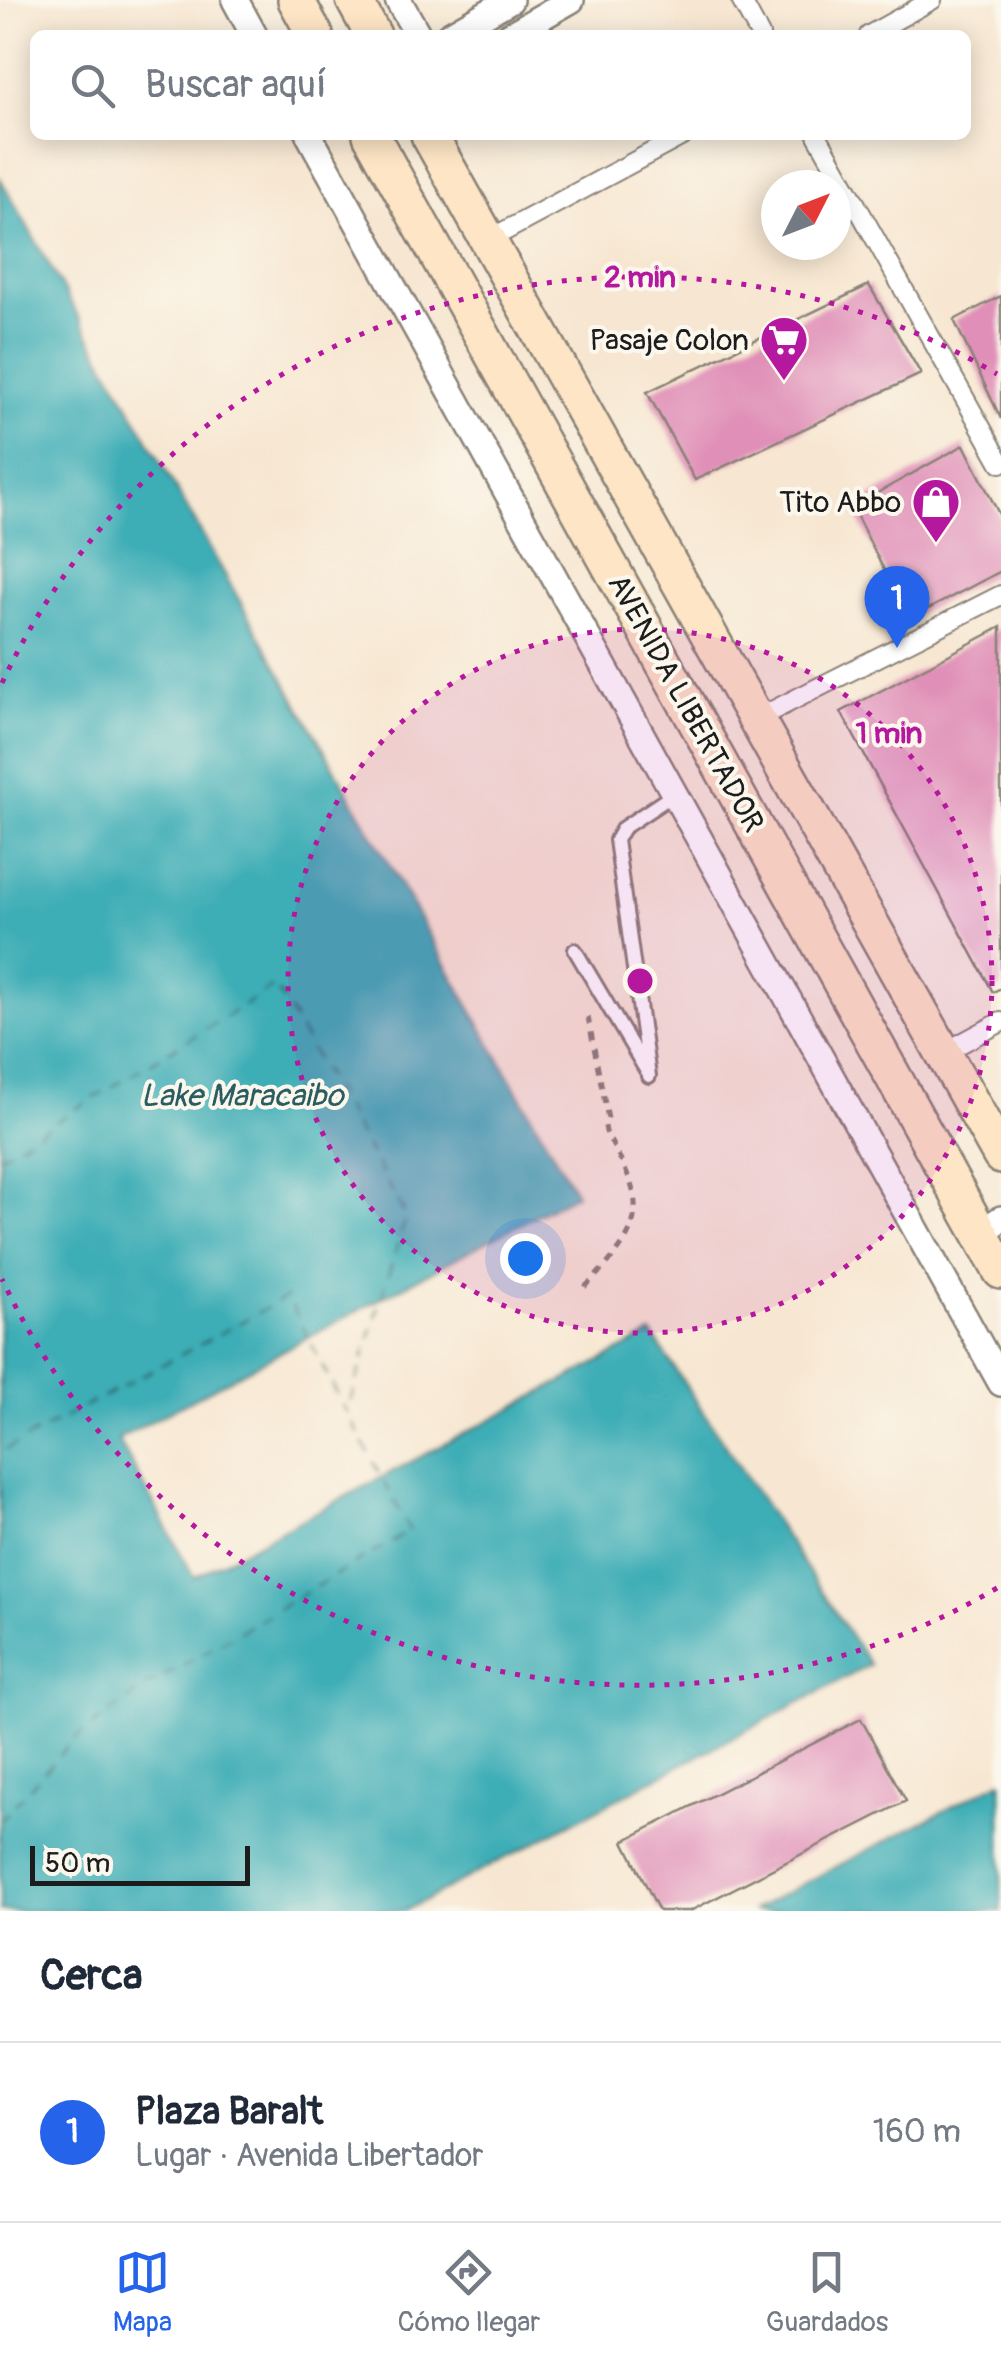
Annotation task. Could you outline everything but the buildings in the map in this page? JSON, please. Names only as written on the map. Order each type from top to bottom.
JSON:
[{"type":"main road","points":[[296,0],[312,30]]},
{"type":"main road","points":[[354,0],[370,30]]},
{"type":"main road","name":"AVENIDA LIBERTADOR","points":[[374,140],[990,1226],[1001,1272]]},
{"type":"main road","name":"AVENIDA LIBERTADOR","points":[[432,140],[1001,1156]]},
{"type":"street","points":[[235,0],[251,30]]},
{"type":"street","points":[[398,0],[415,30]]},
{"type":"street","points":[[458,30],[510,0]]},
{"type":"street","points":[[519,30],[571,0]]},
{"type":"street","points":[[741,0],[757,30]]},
{"type":"street","points":[[877,30],[932,0]]},
{"type":"street","points":[[321,140],[674,794],[1001,1382]]},
{"type":"street","points":[[488,240],[675,140]]},
{"type":"street","points":[[819,140],[1001,462]]},
{"type":"street","points":[[756,720],[1001,595]]},
{"type":"street","points":[[943,1053],[1001,1022]]},
{"type":"lane","points":[[576,950],[649,1076],[616,840],[622,828],[674,794]]},
{"type":"path","points":[[585,1287],[626,1241],[636,1204],[633,1188],[606,1132],[608,1119],[586,1006]]},
{"type":"water","name":"Lake Maracaibo","points":[[0,178],[576,1194],[118,1439],[194,1577],[652,1334],[870,1665],[405,1911],[0,1911]]},
{"type":"water","points":[[1001,1781],[1001,1911],[751,1911]]},
{"type":"ferry route","points":[[0,1156],[275,986],[406,1216],[347,1413],[287,1297],[0,1453]]},
{"type":"ferry route","points":[[0,1821],[71,1742],[144,1688],[410,1531],[348,1414]]},
{"type":"place","name":"Pasaje Colon","points":[[784,382]]},
{"type":"place","name":"Tito Abbo","points":[[936,544]]},
{"type":"place","name":"Plaza Baralt","points":[[897,648]]}]
